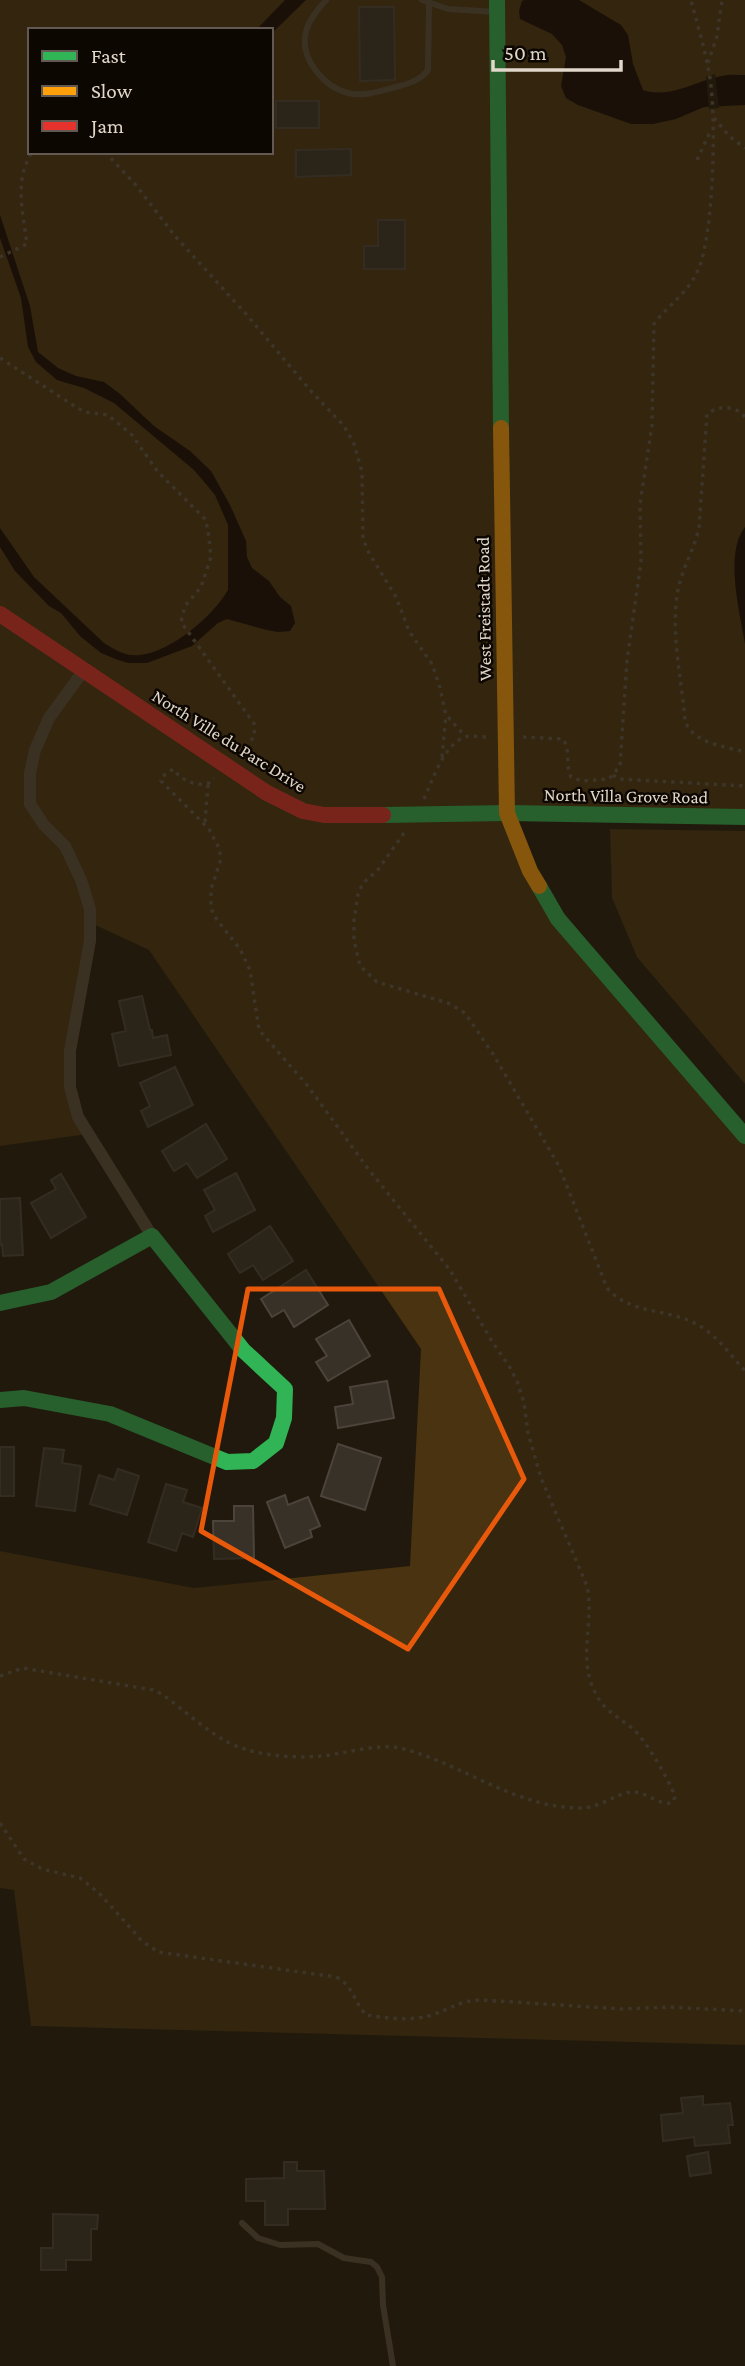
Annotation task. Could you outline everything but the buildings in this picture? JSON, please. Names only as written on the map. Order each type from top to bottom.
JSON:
[{"type":"street","name":"West Freistadt Road","points":[[497,6],[500,443],[507,813],[530,871],[558,919],[745,1136]]},
{"type":"street","name":"North Ville du Parc Drive","points":[[0,614],[225,766],[267,793],[303,811],[324,815],[507,813]]},
{"type":"street","points":[[0,1400],[24,1398],[110,1414],[226,1462],[253,1461],[276,1443],[284,1418],[285,1390],[243,1350],[152,1236],[78,1117],[71,1087],[71,1051],[90,941],[90,909],[81,880],[65,846],[44,825],[30,804],[30,773],[35,750],[49,718],[84,670]]},
{"type":"street","name":"North Villa Grove Road","points":[[507,813],[745,817]]},
{"type":"street","points":[[0,1303],[51,1292],[152,1236]]},
{"type":"lane","points":[[326,0],[317,10],[306,32],[305,49],[320,76],[333,87],[350,94],[368,94],[401,86],[423,77],[428,70],[429,4]]},
{"type":"lane","points":[[422,0],[456,10],[497,6]]},
{"type":"lane","points":[[242,2223],[258,2238],[280,2245],[318,2244],[344,2258],[371,2262],[377,2267],[382,2277],[383,2305],[393,2366]]},
{"type":"path","points":[[523,737],[563,739],[568,746],[567,768],[571,777],[582,781],[609,779],[620,766],[627,660],[640,562],[640,504],[652,425],[654,324],[663,311],[681,296],[699,270],[705,247],[709,205],[713,124],[710,74],[691,0]]},
{"type":"path","points":[[708,65],[717,36],[722,0]]},
{"type":"path","points":[[713,116],[730,137],[745,148]]},
{"type":"path","points":[[697,160],[707,143],[713,124]]},
{"type":"path","points":[[0,257],[27,244],[21,181],[31,154]]},
{"type":"path","points":[[107,154],[344,426],[355,444],[362,471],[363,538],[369,553],[397,597],[409,631],[432,664],[446,715],[442,759]]},
{"type":"path","points":[[0,358],[85,412],[108,415],[132,435],[158,472],[205,519],[211,557],[201,587],[185,606],[181,622],[256,725],[256,732],[248,745],[209,783],[202,785],[185,781],[173,769],[163,776],[161,781],[205,824],[220,850],[220,862],[211,889],[211,908],[214,916],[240,949],[250,970],[259,1030],[307,1085],[369,1170],[450,1270],[517,1381],[541,1478],[587,1586],[589,1678],[608,1711],[634,1729],[644,1741],[673,1790],[675,1800],[666,1804],[631,1792],[597,1806],[555,1806],[505,1792],[420,1754],[391,1746],[293,1757],[242,1748],[223,1739],[153,1690],[23,1668],[0,1676]]},
{"type":"path","points":[[745,417],[736,409],[726,408],[714,409],[707,414],[699,528],[682,574],[676,607],[676,634],[688,729],[704,740],[745,752]]},
{"type":"path","points":[[446,715],[466,736]]},
{"type":"path","points":[[488,737],[466,736],[451,748],[442,759],[415,815],[377,871],[363,883],[358,894],[354,920],[360,966],[377,982],[448,1003],[465,1013],[493,1054],[558,1166],[607,1288],[629,1305],[699,1325],[745,1371]]},
{"type":"path","points":[[613,775],[619,779],[745,786]]},
{"type":"path","points":[[205,824],[209,783]]},
{"type":"path","points":[[0,1824],[24,1859],[42,1870],[80,1878],[100,1894],[134,1933],[158,1952],[336,1977],[347,1985],[366,2015],[420,2018],[468,2000],[621,2009],[669,2007],[745,2011]]},
{"type":"highlighted area","points":[[248,1289],[439,1289],[524,1479],[408,1649],[201,1531]]},
{"type":"shaded area","points":[[0,0],[745,0],[745,817],[507,813],[530,871],[745,1136],[745,2045],[31,2026],[14,1890],[0,1888],[0,1551],[194,1588],[410,1566],[421,1349],[149,950],[91,923],[70,1087],[88,1134],[0,1146]]},
{"type":"shaded area","points":[[285,0],[306,0],[273,32],[273,28],[258,28]]},
{"type":"shaded area","points":[[579,0],[621,25],[628,35],[633,64],[643,90],[673,91],[725,75],[745,75],[745,105],[704,107],[676,119],[653,124],[631,124],[578,105],[566,98],[561,86],[566,57],[562,45],[552,34],[520,19],[519,11],[522,1]]},
{"type":"shaded area","points":[[0,215],[30,306],[38,352],[58,368],[76,376],[104,382],[211,471],[246,541],[247,557],[252,568],[269,581],[280,597],[291,606],[295,623],[290,631],[267,630],[227,619],[218,623],[192,646],[147,663],[128,663],[101,653],[80,636],[61,613],[49,606],[15,571],[0,547],[0,528],[34,577],[104,643],[130,655],[140,655],[178,640],[212,611],[228,590],[228,525],[215,495],[194,470],[114,403],[84,388],[57,380],[36,362],[28,347],[21,298],[0,238]]},
{"type":"shaded area","points":[[745,527],[745,644],[734,567],[735,552]]},
{"type":"shaded area","points":[[610,829],[745,831],[745,1084],[637,957],[612,898]]},
{"type":"pier","points":[[715,74],[719,108],[709,109],[706,77]]},
{"type":"traffic: fast","points":[[497,0],[501,428]]},
{"type":"traffic: fast","points":[[383,815],[507,813],[745,817]]},
{"type":"traffic: fast","points":[[539,886],[558,919],[745,1136]]},
{"type":"traffic: fast","points":[[0,1303],[51,1292],[152,1236],[243,1350],[285,1389],[284,1418],[276,1443],[253,1461],[227,1462],[110,1414],[24,1398],[0,1400]]},
{"type":"traffic: slow","points":[[501,428],[507,813],[530,871],[539,886]]},
{"type":"traffic: jam","points":[[0,614],[267,793],[303,811],[324,815],[383,815]]}]
